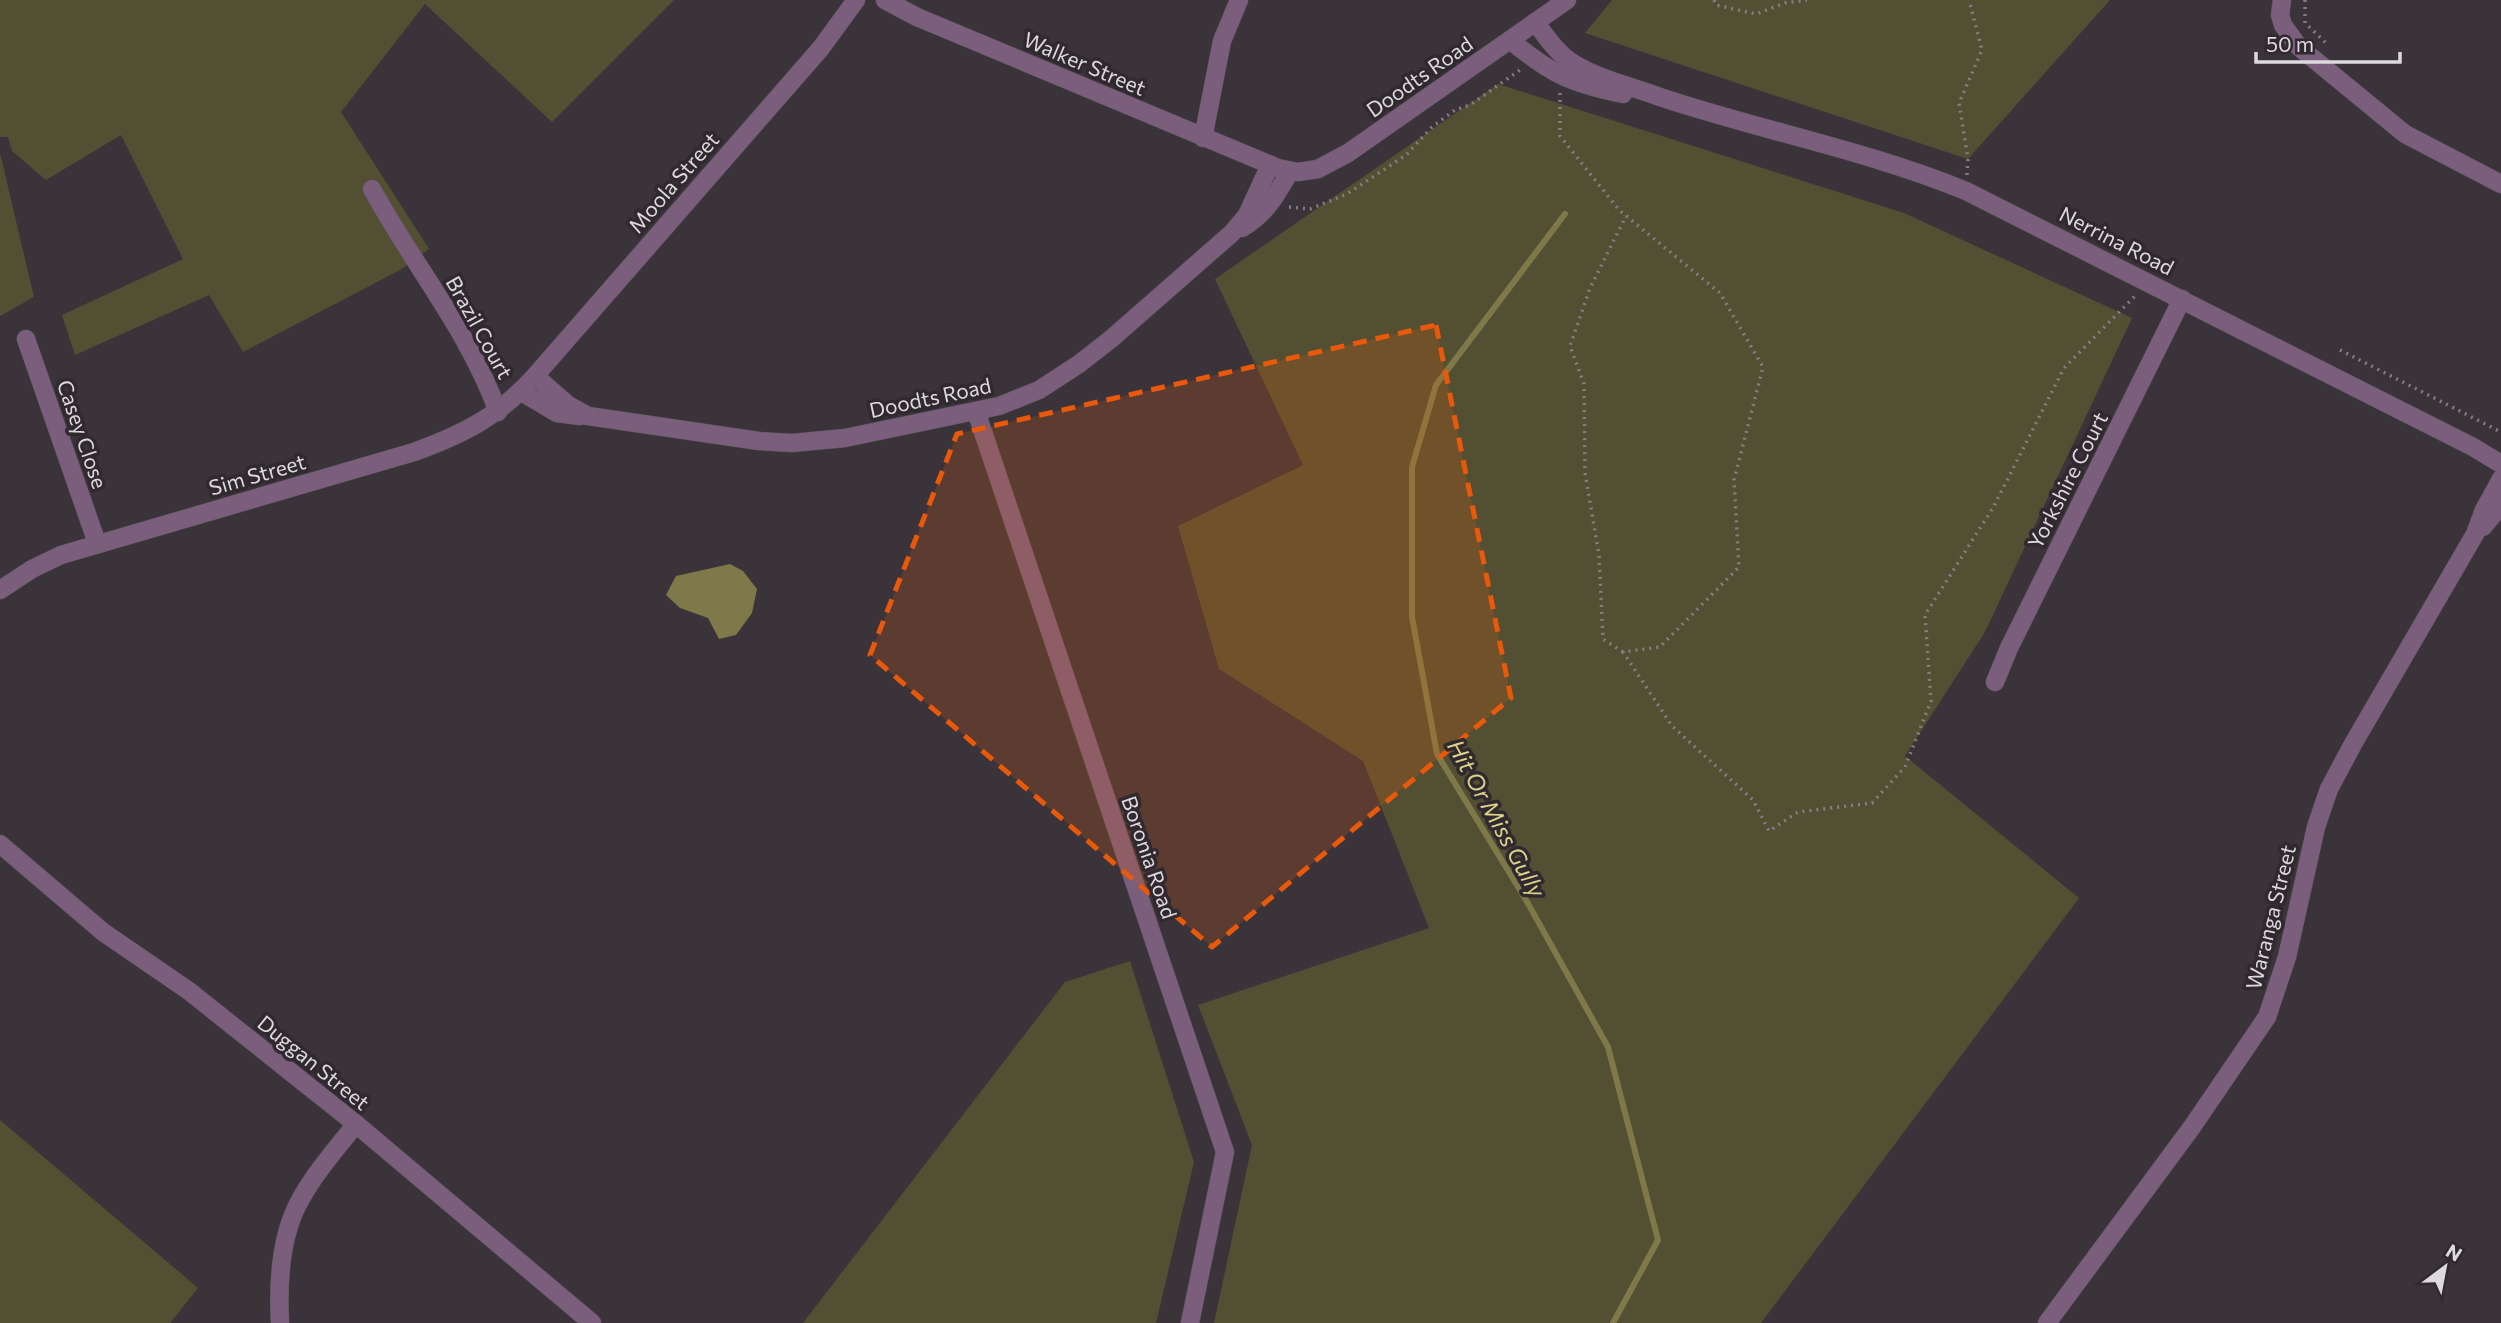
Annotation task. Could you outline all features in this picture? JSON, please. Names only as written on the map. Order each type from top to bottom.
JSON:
[{"type":"street","name":"Moola Street","points":[[520,391],[821,48],[856,0]]},
{"type":"street","name":"Walker Street","points":[[885,0],[917,17],[1270,165]]},
{"type":"street","points":[[1203,138],[1222,40],[1239,0]]},
{"type":"street","name":"Doodts Road","points":[[520,391],[557,413],[759,441],[792,443],[845,438],[976,411],[1022,398],[1062,377],[1111,339],[1222,241],[1247,215],[1270,165],[1290,171],[1318,169],[1335,161],[1567,0]]},
{"type":"street","points":[[2281,7],[2284,29],[2299,47],[2405,134],[2501,184]]},
{"type":"street","name":"Nerrina Road","points":[[1535,22],[1559,52],[1578,66],[1608,79],[1692,107],[1917,170],[1966,191],[2149,281],[2473,447],[2501,464]]},
{"type":"street","name":"Nerrina Road","points":[[1510,40],[1534,60],[1563,77],[1590,87],[1692,107]]},
{"type":"street","name":"Doodts Road","points":[[1222,241],[1256,219],[1271,203],[1290,171]]},
{"type":"street","name":"Brazil Court","points":[[372,189],[480,369],[498,412]]},
{"type":"street","name":"Yorkshire Court","points":[[1995,682],[2009,648],[2182,299]]},
{"type":"street","name":"Casey Close","points":[[26,339],[97,543]]},
{"type":"street","name":"Doodts Road","points":[[535,376],[572,408],[593,416]]},
{"type":"street","name":"Sim Street","points":[[0,590],[32,569],[61,555],[97,543],[414,452],[466,431],[498,412],[520,391]]},
{"type":"street","name":"Boronia Road","points":[[976,411],[1225,1152],[1191,1323]]},
{"type":"street","name":"Waranga Street","points":[[2047,1323],[2192,1127],[2267,1017],[2287,957],[2316,827],[2329,789],[2475,534],[2484,510],[2501,479]]},
{"type":"street","name":"Waranga Street","points":[[2475,534],[2501,505]]},
{"type":"street","name":"Duggan Street","points":[[0,844],[103,932],[189,992],[356,1124],[592,1323]]},
{"type":"street","points":[[280,1323],[282,1265],[292,1218],[311,1183],[356,1124]]},
{"type":"path","points":[[1714,0],[1716,5],[1756,14],[1785,3],[1807,0]]},
{"type":"path","points":[[1966,191],[1968,159],[1959,103],[1982,50],[1969,0]]},
{"type":"path","points":[[1271,203],[1310,209],[1347,194],[1406,155],[1432,127],[1455,110],[1470,106],[1534,60]]},
{"type":"path","points":[[1563,77],[1559,108],[1560,136],[1626,216],[1720,293],[1763,367],[1734,480],[1739,567],[1660,647],[1623,653]]},
{"type":"path","points":[[1626,216],[1590,288],[1570,346],[1584,384],[1585,473],[1599,555],[1602,639],[1623,653],[1672,726],[1753,800],[1769,831],[1798,812],[1872,803],[1905,768],[1931,701],[1925,615],[1994,506],[2064,369],[2149,281]]},
{"type":"path","points":[[2340,350],[2501,432]]},
{"type":"highlighted area","points":[[1436,325],[1511,698],[1212,947],[870,655],[957,434]]},
{"type":"shaded area","points":[[0,0],[674,0],[552,122],[425,4],[341,112],[429,249],[400,270],[243,352],[209,295],[75,355],[62,315],[183,259],[121,135],[46,180],[12,151],[8,137],[0,137]]},
{"type":"shaded area","points":[[1612,0],[2110,0],[1968,159],[1585,33]]},
{"type":"shaded area","points":[[1498,84],[1904,213],[2132,318],[1985,632],[1905,756],[2079,898],[1761,1323],[1214,1323],[1252,1145],[1198,1005],[1429,928],[1363,761],[1219,669],[1178,526],[1303,465],[1215,279]]},
{"type":"shaded area","points":[[0,153],[34,297],[0,316]]},
{"type":"shaded area","points":[[730,564],[743,571],[757,589],[752,613],[736,635],[719,639],[708,618],[680,608],[666,595],[676,576]]},
{"type":"shaded area","points":[[1130,961],[1194,1162],[1156,1323],[803,1323],[1065,982]]},
{"type":"shaded area","points":[[0,1120],[198,1288],[170,1323],[0,1323]]},
{"type":"waterway","name":"Hit Or Miss Gully","points":[[1565,214],[1436,385],[1412,467],[1412,617],[1437,754],[1526,900],[1608,1047],[1658,1240],[1613,1323]]}]
